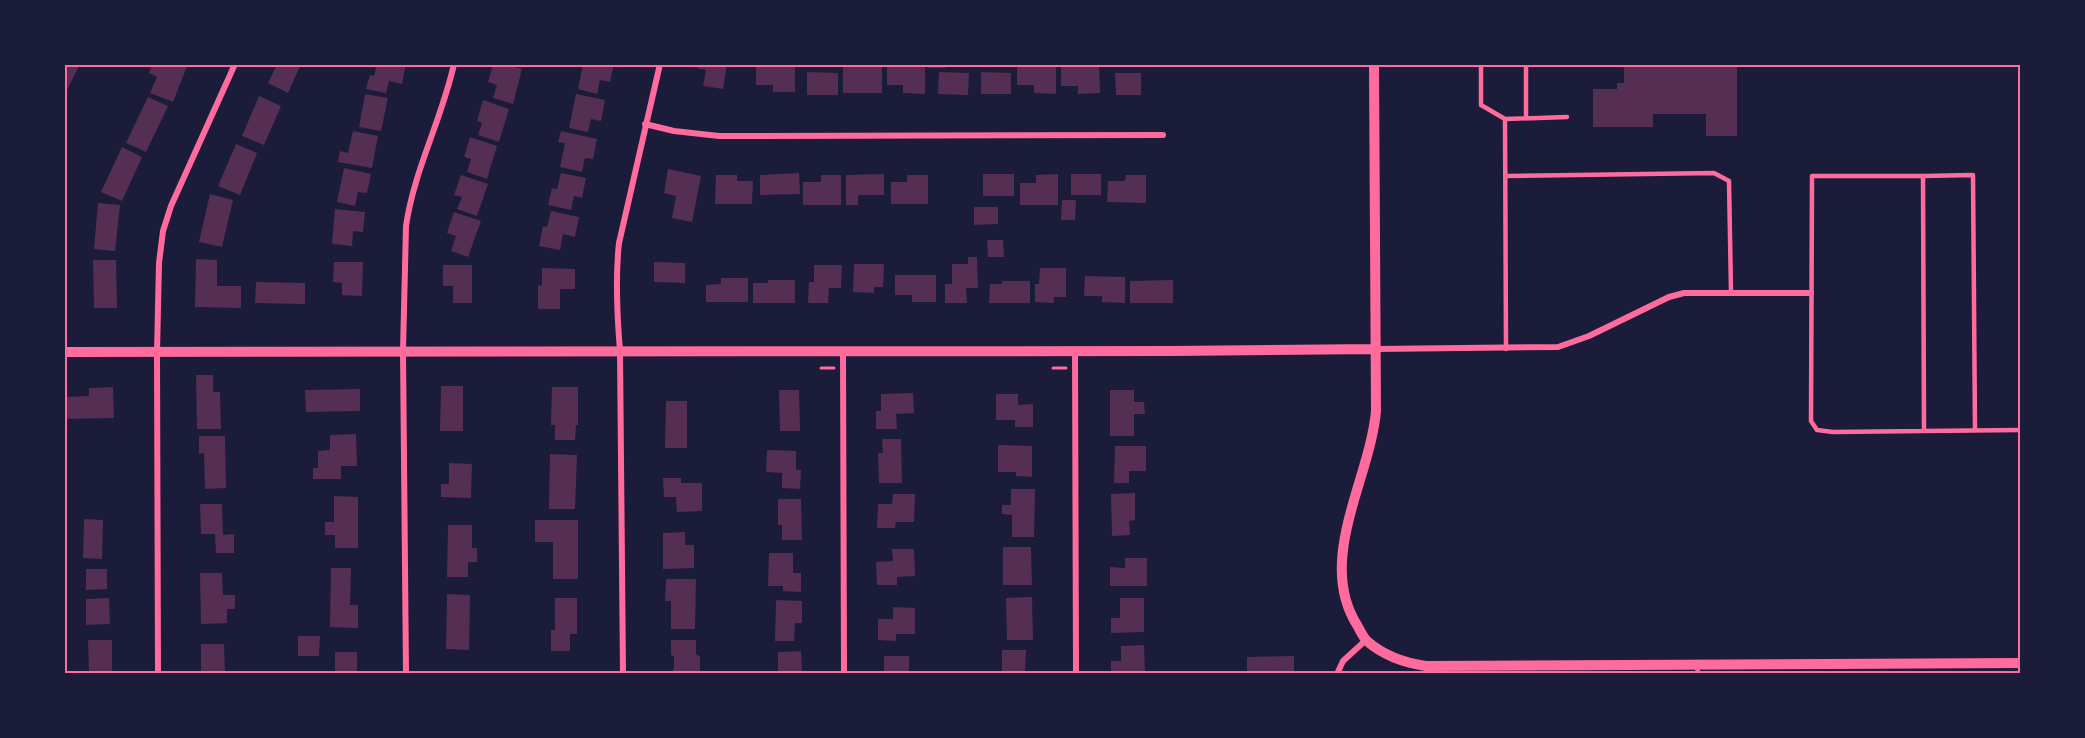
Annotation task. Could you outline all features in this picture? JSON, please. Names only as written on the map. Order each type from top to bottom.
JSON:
[{"type":"street","points":[[158,674],[157,352],[159,263],[163,231],[171,206],[235,64]]},
{"type":"street","points":[[406,674],[404,250],[409,206],[448,91],[454,64]]},
{"type":"street","points":[[622,674],[620,351],[616,299],[617,261],[645,124],[660,64]]},
{"type":"street","points":[[1374,64],[1376,349],[1374,433],[1347,522],[1343,552],[1344,599],[1366,640],[1398,659],[1426,666],[1697,669],[1947,668],[2020,663]]},
{"type":"street","points":[[645,124],[674,131],[719,136],[1163,135]]},
{"type":"street","points":[[64,352],[1075,351],[1558,347],[1589,336],[1669,297],[1684,293],[1811,293]]},
{"type":"street","points":[[843,351],[843,674]]},
{"type":"street","points":[[1075,351],[1076,674]]},
{"type":"street","points":[[1337,674],[1343,661],[1366,640]]},
{"type":"lane","points":[[1481,64],[1481,105],[1504,119],[1567,117]]},
{"type":"lane","points":[[1526,64],[1526,117]]},
{"type":"lane","points":[[1504,119],[1506,348]]},
{"type":"lane","points":[[1505,176],[1714,173],[1729,181],[1731,292]]},
{"type":"lane","points":[[1975,430],[1973,175],[1812,176],[1811,421],[1817,430],[1833,432],[2020,430]]},
{"type":"lane","points":[[1923,176],[1924,430]]},
{"type":"building","points":[[64,64],[80,64],[66,92],[64,92]]},
{"type":"building","points":[[152,64],[163,66],[164,64],[188,64],[173,102],[150,93],[157,77],[149,73]]},
{"type":"building","points":[[277,64],[301,64],[288,93],[268,83]]},
{"type":"building","points":[[377,64],[406,64],[402,84],[389,81],[386,93],[366,89],[370,75],[374,76]]},
{"type":"building","points":[[493,64],[504,64],[522,69],[513,104],[493,98],[497,85],[488,82]]},
{"type":"building","points":[[583,64],[614,64],[610,82],[600,80],[597,94],[578,89]]},
{"type":"building","points":[[698,64],[727,64],[723,89],[703,86],[706,70],[697,68]]},
{"type":"building","points":[[756,64],[795,64],[795,92],[773,92],[773,85],[756,85]]},
{"type":"building","points":[[887,64],[925,64],[925,94],[903,93],[903,85],[887,85]]},
{"type":"building","points":[[928,64],[945,64],[945,68],[928,68]]},
{"type":"building","points":[[1017,64],[1056,64],[1056,94],[1034,93],[1034,85],[1017,85]]},
{"type":"building","points":[[1061,64],[1099,64],[1100,93],[1078,94],[1078,86],[1061,86]]},
{"type":"building","points":[[1624,64],[1737,64],[1737,136],[1706,136],[1706,114],[1653,114],[1653,127],[1593,127],[1593,89],[1617,89],[1617,83],[1624,83]]},
{"type":"building","points":[[843,66],[882,66],[882,93],[843,93]]},
{"type":"building","points":[[807,72],[838,73],[838,95],[807,95]]},
{"type":"building","points":[[939,72],[969,73],[968,95],[938,94]]},
{"type":"building","points":[[981,72],[1011,73],[1011,94],[981,94]]},
{"type":"building","points":[[1115,73],[1141,73],[1141,95],[1116,95]]},
{"type":"building","points":[[365,94],[388,98],[381,131],[359,127]]},
{"type":"building","points":[[576,94],[605,100],[601,121],[591,119],[588,132],[569,128]]},
{"type":"building","points":[[259,96],[281,106],[264,145],[242,136]]},
{"type":"building","points":[[148,97],[168,106],[146,152],[126,143]]},
{"type":"building","points":[[483,100],[509,109],[499,142],[478,135],[482,123],[477,121]]},
{"type":"building","points":[[353,131],[378,136],[372,168],[338,162],[340,151],[348,153]]},
{"type":"building","points":[[561,131],[597,139],[593,159],[585,158],[582,172],[560,167],[565,143],[558,142]]},
{"type":"building","points":[[470,137],[497,146],[487,179],[467,172],[471,159],[464,157]]},
{"type":"building","points":[[236,144],[257,153],[240,195],[218,186]]},
{"type":"building","points":[[122,147],[142,157],[122,201],[101,192]]},
{"type":"building","points":[[344,168],[371,174],[367,193],[358,192],[355,206],[337,202]]},
{"type":"building","points":[[668,169],[701,176],[692,222],[672,218],[676,196],[664,193]]},
{"type":"building","points":[[561,173],[586,178],[582,198],[574,196],[571,210],[548,205],[552,188],[557,189]]},
{"type":"building","points":[[799,173],[800,194],[760,195],[760,175]]},
{"type":"building","points":[[884,174],[884,195],[858,195],[858,205],[846,205],[846,175]]},
{"type":"building","points":[[983,174],[1014,174],[1014,196],[983,196]]},
{"type":"building","points":[[1058,174],[1058,205],[1020,205],[1020,183],[1036,183],[1036,175]]},
{"type":"building","points":[[1071,174],[1101,174],[1101,195],[1071,195]]},
{"type":"building","points":[[461,175],[488,184],[477,216],[457,209],[462,197],[454,195]]},
{"type":"building","points":[[716,175],[737,175],[737,181],[753,181],[752,204],[715,204]]},
{"type":"building","points":[[821,175],[841,175],[841,205],[803,205],[803,182],[821,182]]},
{"type":"building","points":[[907,175],[928,175],[928,204],[891,204],[891,182],[907,182]]},
{"type":"building","points":[[1126,175],[1146,175],[1146,203],[1107,202],[1108,181],[1125,181]]},
{"type":"building","points":[[210,194],[233,200],[222,247],[199,242]]},
{"type":"building","points":[[1062,200],[1076,200],[1075,220],[1061,220]]},
{"type":"building","points":[[98,203],[120,205],[115,251],[94,249]]},
{"type":"building","points":[[974,207],[998,207],[998,224],[974,225]]},
{"type":"building","points":[[335,209],[365,212],[363,232],[353,231],[352,246],[332,244]]},
{"type":"building","points":[[551,211],[579,217],[575,237],[563,234],[560,250],[539,246],[543,226],[547,227]]},
{"type":"building","points":[[454,212],[481,221],[468,257],[451,251],[456,236],[447,233]]},
{"type":"building","points":[[987,240],[1003,240],[1004,257],[988,257]]},
{"type":"building","points":[[968,257],[977,257],[978,288],[966,288],[967,303],[945,303],[945,284],[952,284],[952,264],[968,264]]},
{"type":"building","points":[[196,259],[217,260],[217,286],[241,286],[241,308],[195,307]]},
{"type":"building","points":[[93,260],[116,260],[117,308],[94,308]]},
{"type":"building","points":[[334,262],[363,262],[362,296],[342,295],[342,283],[333,282]]},
{"type":"building","points":[[654,262],[685,263],[685,283],[654,282]]},
{"type":"building","points":[[854,264],[884,264],[883,287],[874,287],[874,293],[853,292]]},
{"type":"building","points":[[443,265],[472,265],[472,303],[453,303],[453,286],[443,286]]},
{"type":"building","points":[[814,265],[842,265],[841,288],[829,288],[828,303],[808,303],[809,282],[814,282]]},
{"type":"building","points":[[542,268],[575,269],[575,289],[560,289],[560,309],[538,309],[538,285],[542,286]]},
{"type":"building","points":[[1040,268],[1066,268],[1066,297],[1054,297],[1054,303],[1035,302],[1035,284],[1039,284]]},
{"type":"building","points":[[895,275],[936,275],[936,302],[912,302],[912,295],[895,295]]},
{"type":"building","points":[[1085,276],[1125,277],[1125,303],[1102,302],[1102,296],[1084,296]]},
{"type":"building","points":[[721,278],[748,278],[748,302],[706,302],[706,285],[721,284]]},
{"type":"building","points":[[768,280],[795,280],[795,303],[753,303],[753,283],[768,283]]},
{"type":"building","points":[[1173,280],[1173,303],[1130,303],[1130,281]]},
{"type":"building","points":[[1002,281],[1030,281],[1030,303],[989,303],[990,284],[1002,284]]},
{"type":"building","points":[[256,282],[305,283],[305,304],[255,303]]},
{"type":"building","points":[[196,375],[213,375],[213,392],[220,392],[221,429],[197,429]]},
{"type":"building","points":[[441,386],[463,386],[463,431],[440,431]]},
{"type":"building","points":[[113,387],[114,418],[64,419],[64,397],[89,396],[89,388]]},
{"type":"building","points":[[552,387],[578,387],[578,425],[576,425],[575,440],[555,440],[555,425],[551,425]]},
{"type":"building","points":[[360,389],[360,411],[306,412],[305,390]]},
{"type":"building","points":[[779,390],[799,390],[800,431],[780,431]]},
{"type":"building","points":[[1110,390],[1134,390],[1134,402],[1144,402],[1145,414],[1134,414],[1134,436],[1110,436]]},
{"type":"building","points":[[913,393],[914,413],[896,414],[897,429],[876,429],[876,411],[881,411],[881,394]]},
{"type":"building","points":[[996,394],[1018,394],[1018,405],[1033,404],[1033,427],[1015,427],[1015,420],[996,420]]},
{"type":"building","points":[[666,401],[687,401],[687,448],[665,448]]},
{"type":"building","points":[[356,434],[357,466],[341,466],[341,479],[313,479],[313,468],[318,468],[318,451],[330,450],[330,435]]},
{"type":"building","points":[[199,436],[225,436],[226,488],[205,489],[204,453],[199,454]]},
{"type":"building","points":[[882,439],[901,439],[902,483],[879,483],[878,453],[883,453]]},
{"type":"building","points":[[998,445],[1032,446],[1032,477],[1016,476],[1016,472],[998,472]]},
{"type":"building","points":[[1115,446],[1146,446],[1146,471],[1129,471],[1129,483],[1114,483]]},
{"type":"building","points":[[767,450],[796,451],[796,470],[801,470],[800,489],[782,488],[782,473],[766,472]]},
{"type":"building","points":[[550,454],[577,455],[575,509],[549,509]]},
{"type":"building","points":[[449,463],[472,464],[471,498],[441,497],[441,484],[449,484]]},
{"type":"building","points":[[663,478],[681,478],[681,483],[702,483],[702,511],[677,512],[676,497],[664,497]]},
{"type":"building","points":[[1011,489],[1035,489],[1034,537],[1012,537],[1012,515],[1002,514],[1002,505],[1011,505]]},
{"type":"building","points":[[1135,493],[1135,520],[1129,521],[1130,535],[1112,536],[1111,494]]},
{"type":"building","points":[[893,494],[915,494],[914,522],[896,522],[895,528],[877,528],[878,504],[892,504]]},
{"type":"building","points":[[334,496],[358,497],[358,548],[335,548],[335,535],[325,535],[325,522],[334,522]]},
{"type":"building","points":[[778,499],[801,499],[802,540],[782,540],[782,525],[778,525]]},
{"type":"building","points":[[200,504],[222,504],[223,535],[234,534],[234,553],[216,553],[215,534],[201,534]]},
{"type":"building","points":[[84,519],[103,520],[102,559],[83,558]]},
{"type":"building","points":[[535,520],[578,520],[578,579],[553,579],[553,542],[535,542]]},
{"type":"building","points":[[448,525],[472,525],[472,548],[477,548],[477,562],[468,562],[468,577],[447,577]]},
{"type":"building","points":[[685,532],[685,545],[694,545],[694,568],[663,569],[663,533]]},
{"type":"building","points":[[1003,547],[1031,547],[1032,585],[1003,585]]},
{"type":"building","points":[[892,549],[914,549],[915,576],[897,577],[897,585],[877,585],[876,562],[893,561]]},
{"type":"building","points":[[769,553],[793,553],[793,573],[801,573],[801,592],[783,591],[783,586],[768,586]]},
{"type":"building","points":[[1125,558],[1147,558],[1147,586],[1110,586],[1110,567],[1125,568]]},
{"type":"building","points":[[331,568],[351,568],[350,605],[358,605],[358,628],[330,627]]},
{"type":"building","points":[[86,569],[107,569],[107,589],[86,590]]},
{"type":"building","points":[[200,573],[222,573],[223,595],[235,595],[235,609],[227,609],[227,623],[201,624]]},
{"type":"building","points":[[666,579],[696,579],[695,629],[671,629],[671,601],[665,601]]},
{"type":"building","points":[[447,594],[470,595],[469,650],[446,649]]},
{"type":"building","points":[[1032,597],[1033,640],[1007,640],[1006,598]]},
{"type":"building","points":[[109,598],[110,624],[86,625],[86,599]]},
{"type":"building","points":[[555,598],[577,598],[577,634],[570,634],[570,651],[551,651],[551,630],[555,630]]},
{"type":"building","points":[[1120,598],[1144,598],[1144,632],[1111,633],[1111,618],[1120,618]]},
{"type":"building","points":[[776,600],[802,601],[802,623],[795,623],[794,641],[775,641]]},
{"type":"building","points":[[893,607],[915,608],[915,634],[896,634],[896,641],[878,640],[878,619],[893,619]]},
{"type":"building","points":[[298,636],[320,636],[319,656],[298,656]]},
{"type":"building","points":[[88,640],[112,640],[112,674],[89,674]]},
{"type":"building","points":[[671,640],[696,640],[696,654],[700,657],[700,674],[671,674],[674,668],[674,656],[671,655]]},
{"type":"building","points":[[201,644],[224,644],[225,674],[201,674]]},
{"type":"building","points":[[1144,645],[1145,674],[1111,674],[1111,661],[1121,661],[1121,646]]},
{"type":"building","points":[[1002,650],[1026,650],[1025,671],[1035,671],[1035,674],[1002,674]]},
{"type":"building","points":[[801,651],[802,674],[778,674],[778,652]]},
{"type":"building","points":[[335,652],[357,652],[357,674],[335,674]]},
{"type":"building","points":[[884,656],[909,656],[909,674],[884,674]]},
{"type":"building","points":[[1294,656],[1294,674],[1247,674],[1247,657]]}]
